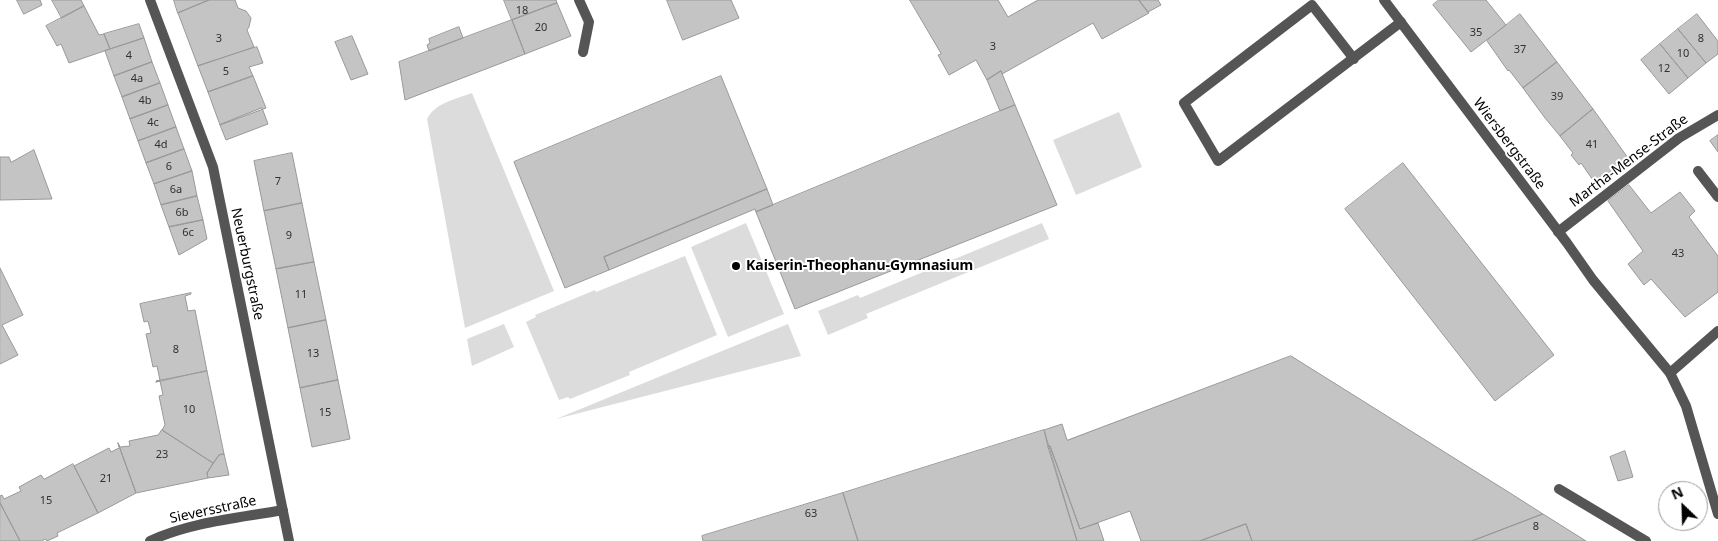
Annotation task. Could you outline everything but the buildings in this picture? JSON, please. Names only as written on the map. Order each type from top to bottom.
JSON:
[{"type":"street","name":"Neuerburgstraße","points":[[150,0],[213,167],[289,541]]},
{"type":"street","points":[[580,0],[589,22],[583,52]]},
{"type":"street","name":"Wiersbergstraße","points":[[1384,0],[1593,280],[1670,373],[1686,406],[1718,514]]},
{"type":"street","points":[[1354,59],[1312,5],[1184,103],[1218,161],[1354,59],[1401,22]]},
{"type":"street","name":"Martha-Mense-Straße","points":[[1558,232],[1679,138],[1718,115]]},
{"type":"street","points":[[1698,171],[1718,197]]},
{"type":"street","points":[[1670,373],[1718,332]]},
{"type":"street","points":[[1559,489],[1646,541]]},
{"type":"street","name":"Sieversstraße","points":[[150,541],[197,526],[283,510]]},
{"type":"shaded area","points":[[472,93],[554,291],[465,328],[427,119],[441,105]]},
{"type":"shaded area","points":[[1119,112],[1142,167],[1076,195],[1053,140]]},
{"type":"shaded area","points":[[746,223],[784,314],[728,337],[691,247]]},
{"type":"shaded area","points":[[1042,223],[1049,239],[866,314],[868,318],[828,335],[818,311],[858,295],[860,298]]},
{"type":"shaded area","points":[[685,256],[717,335],[629,372],[630,375],[570,399],[568,397],[559,400],[526,322],[536,317],[535,315],[595,290],[596,292]]},
{"type":"shaded area","points":[[504,324],[514,347],[472,366],[467,339]]},
{"type":"shaded area","points":[[788,324],[801,356],[556,419]]},
{"type":"place","name":"Kaiserin-Theophanu-Gymnasium","points":[[736,266]]}]
